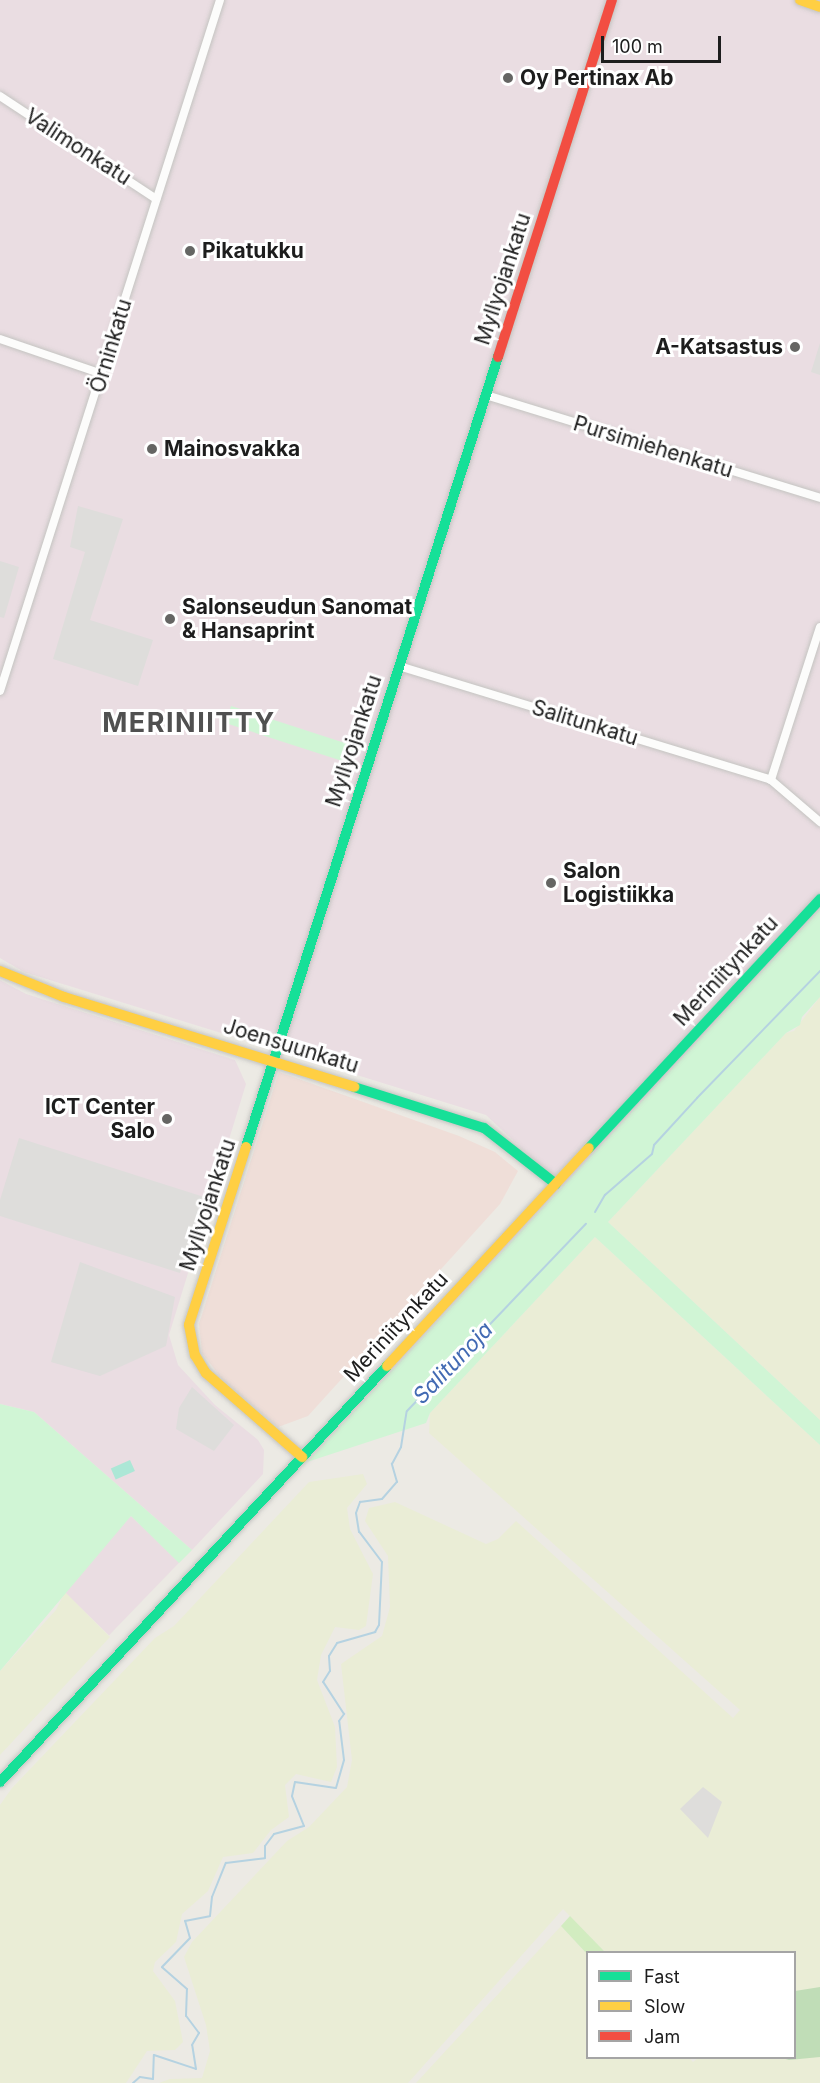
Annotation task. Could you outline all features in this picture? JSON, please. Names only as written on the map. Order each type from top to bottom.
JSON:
[{"type":"street","name":"Örninkatu","points":[[0,691],[220,0]]},
{"type":"street","name":"Myllyojankatu","points":[[302,1457],[206,1373],[195,1355],[189,1325],[612,0]]},
{"type":"street","points":[[800,0],[820,7]]},
{"type":"street","name":"Valimonkatu","points":[[0,96],[156,199]]},
{"type":"street","points":[[0,339],[102,374]]},
{"type":"street","name":"Pursimiehenkatu","points":[[486,395],[820,498]]},
{"type":"street","points":[[820,627],[771,780],[820,822]]},
{"type":"street","name":"Salitunkatu","points":[[399,666],[771,780]]},
{"type":"street","name":"Meriniitynkatu","points":[[0,1782],[820,899]]},
{"type":"street","name":"Joensuunkatu","points":[[0,971],[64,997],[484,1128],[556,1184]]},
{"type":"shaded area","points":[[0,0],[820,0],[820,909],[563,1187],[486,1115],[24,972],[0,958]]},
{"type":"shaded area","points":[[820,343],[820,375],[811,372]]},
{"type":"shaded area","points":[[78,506],[123,519],[90,620],[153,640],[138,686],[53,659],[85,552],[70,547]]},
{"type":"shaded area","points":[[0,561],[19,567],[4,618],[0,617]]},
{"type":"shaded area","points":[[0,980],[26,994],[235,1060],[246,1084],[169,1335],[178,1365],[215,1405],[258,1440],[264,1450],[263,1474],[192,1550],[34,1412],[0,1404]]},
{"type":"shaded area","points":[[279,1072],[459,1136],[495,1152],[518,1171],[500,1204],[308,1416],[278,1427],[222,1379],[202,1353],[199,1324]]},
{"type":"shaded area","points":[[19,1138],[204,1197],[180,1273],[0,1216],[0,1200]]},
{"type":"shaded area","points":[[80,1262],[175,1297],[166,1346],[100,1376],[51,1362]]},
{"type":"shaded area","points":[[192,1387],[234,1425],[214,1451],[176,1429],[179,1408]]},
{"type":"shaded area","points":[[131,1516],[179,1563],[109,1635],[61,1589]]},
{"type":"shaded area","points":[[703,1787],[722,1802],[708,1838],[680,1809]]},
{"type":"green space","points":[[231,706],[356,746],[350,764],[225,723]]},
{"type":"green space","points":[[820,909],[820,997],[802,1017],[800,1025],[786,1033],[608,1222],[820,1420],[820,1445],[595,1237],[430,1413],[426,1423],[307,1462]]},
{"type":"green space","points":[[820,997],[820,1420],[608,1222],[786,1033],[794,1031]]},
{"type":"green space","points":[[595,1237],[820,1445],[820,2083],[416,2083],[561,1926],[586,1953],[586,2059],[690,2059],[693,2062],[697,2059],[796,2059],[796,1951],[604,1951],[563,1909],[408,2083],[159,2083],[170,2079],[202,2078],[210,2051],[206,2025],[184,1957],[192,1942],[287,1841],[309,1827],[347,1787],[352,1760],[341,1664],[382,1636],[390,1607],[388,1556],[365,1521],[369,1508],[395,1502],[486,1544],[498,1539],[516,1521],[733,1718],[740,1710],[429,1433],[430,1413]]},
{"type":"green space","points":[[0,1404],[34,1412],[192,1550],[179,1563],[131,1516],[0,1671]]},
{"type":"green space","points":[[130,1460],[135,1471],[116,1480],[111,1469]]},
{"type":"green space","points":[[363,1474],[367,1484],[347,1508],[350,1529],[373,1574],[366,1626],[359,1630],[335,1627],[321,1655],[317,1680],[335,1727],[337,1767],[331,1782],[296,1774],[285,1785],[289,1817],[271,1830],[253,1853],[223,1857],[208,1891],[182,1914],[176,1942],[155,1962],[153,1971],[175,2001],[183,2042],[175,2050],[147,2051],[126,2083],[0,2083],[0,1805],[12,1788],[155,1638],[174,1626],[309,1482]]},
{"type":"green space","points":[[65,1592],[110,1637],[0,1755],[0,1671],[56,1610]]},
{"type":"green space","points":[[570,1916],[604,1951],[586,1951],[586,1953],[561,1926]]},
{"type":"green space","points":[[820,1987],[820,2057],[789,2060],[786,2059],[796,2059],[796,1991]]},
{"type":"waterway","name":"Salitunoja","points":[[595,1212],[605,1195],[652,1154],[654,1145],[697,1098],[820,971]]},
{"type":"waterway","name":"Salitunoja","points":[[133,2083],[140,2077],[153,2079],[154,2055],[196,2069],[192,2045],[199,2033],[186,2016],[187,1989],[162,1967],[190,1938],[185,1921],[210,1916],[212,1897],[226,1863],[265,1858],[265,1846],[274,1834],[304,1826],[292,1796],[295,1782],[336,1788],[344,1760],[339,1721],[344,1714],[323,1682],[330,1671],[329,1656],[337,1643],[375,1632],[379,1625],[382,1562],[359,1532],[356,1513],[360,1502],[382,1499],[397,1482],[392,1464],[401,1447],[407,1411],[586,1224]]},
{"type":"traffic: fast","points":[[246,1147],[498,357]]},
{"type":"traffic: fast","points":[[589,1148],[820,899]]},
{"type":"traffic: fast","points":[[354,1087],[484,1128],[556,1184]]},
{"type":"traffic: fast","points":[[0,1782],[387,1366]]},
{"type":"traffic: slow","points":[[800,0],[820,7]]},
{"type":"traffic: slow","points":[[0,971],[64,997],[354,1087]]},
{"type":"traffic: slow","points":[[246,1147],[189,1325],[195,1355],[206,1373],[302,1457]]},
{"type":"traffic: slow","points":[[387,1366],[589,1148]]},
{"type":"traffic: jam","points":[[498,357],[612,0]]},
{"type":"place","name":"Oy Pertinax Ab","points":[[508,78]]},
{"type":"place","name":"Pikatukku","points":[[190,251]]},
{"type":"place","name":"A-Katsastus","points":[[795,347]]},
{"type":"place","name":"Mainosvakka","points":[[152,449]]},
{"type":"place","name":"Salonseudun Sanomat & Hansaprint","points":[[170,619]]},
{"type":"place","name":"Salon Logistiikka","points":[[551,883]]},
{"type":"place","name":"ICT Center Salo","points":[[167,1119]]},
{"type":"district","name":"MERINIITTY","points":[[189,723]]}]
